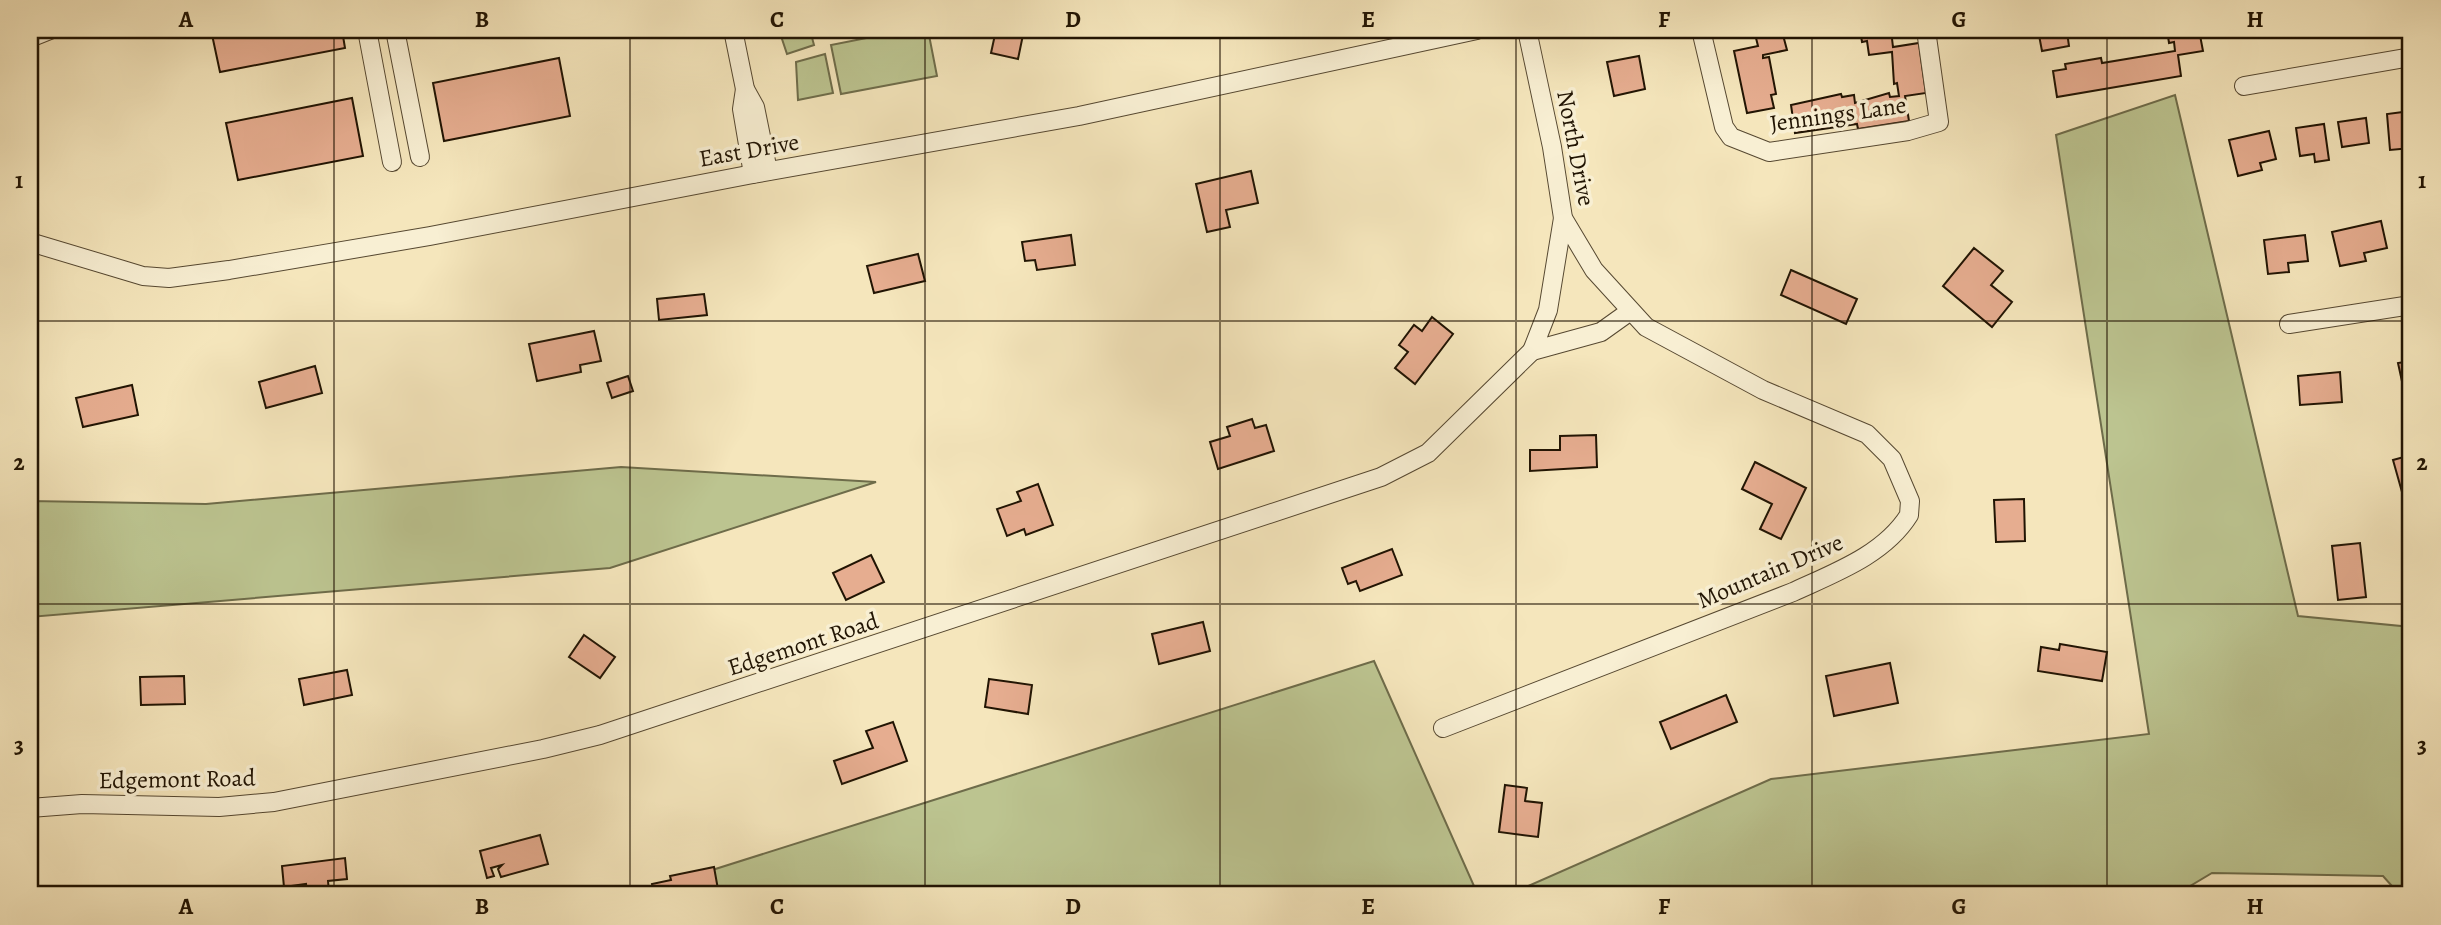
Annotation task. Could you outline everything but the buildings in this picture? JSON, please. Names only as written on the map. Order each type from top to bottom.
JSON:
[{"type":"street","points":[[30,38],[50,30]]},
{"type":"street","points":[[367,30],[393,162]]},
{"type":"street","points":[[396,30],[421,157]]},
{"type":"street","points":[[733,30],[745,89],[742,109],[761,172]]},
{"type":"street","name":"East Drive","points":[[30,242],[143,276],[169,278],[430,236],[761,172],[1079,116],[1477,30]]},
{"type":"street","name":"North Drive","points":[[1527,30],[1552,148],[1563,218],[1594,270]]},
{"type":"street","name":"Jennings Lane","points":[[1701,30],[1724,127],[1731,136],[1769,152],[1908,131],[1939,122],[1926,30]]},
{"type":"street","points":[[2244,86],[2411,57]]},
{"type":"street","name":"Edgemont Road","points":[[30,808],[82,804],[219,807],[274,802],[543,749],[612,731],[1381,477],[1428,453],[1532,351],[1548,310],[1563,218]]},
{"type":"street","name":"Mountain Drive","points":[[1443,728],[1793,592],[1873,551],[1909,514],[1910,501],[1892,458],[1867,434],[1705,362],[1646,327],[1629,312],[1594,270]]},
{"type":"street","points":[[2289,324],[2411,305]]},
{"type":"street","name":"Edgemont Road","points":[[1532,351],[1601,332],[1629,312]]},
{"type":"green space","points":[[779,30],[810,30],[814,45],[787,54]]},
{"type":"green space","points":[[907,30],[928,30],[937,76],[841,94],[831,45]]},
{"type":"green space","points":[[825,54],[833,93],[798,100],[796,62]]},
{"type":"green space","points":[[2175,95],[2298,616],[2411,627],[2411,895],[2400,895],[2383,876],[2212,873],[2175,895],[1508,895],[1771,779],[2149,734],[2056,135]]},
{"type":"green space","points":[[621,467],[876,482],[610,568],[30,617],[30,501],[206,504]]},
{"type":"green space","points":[[1374,661],[1478,895],[633,895]]}]
